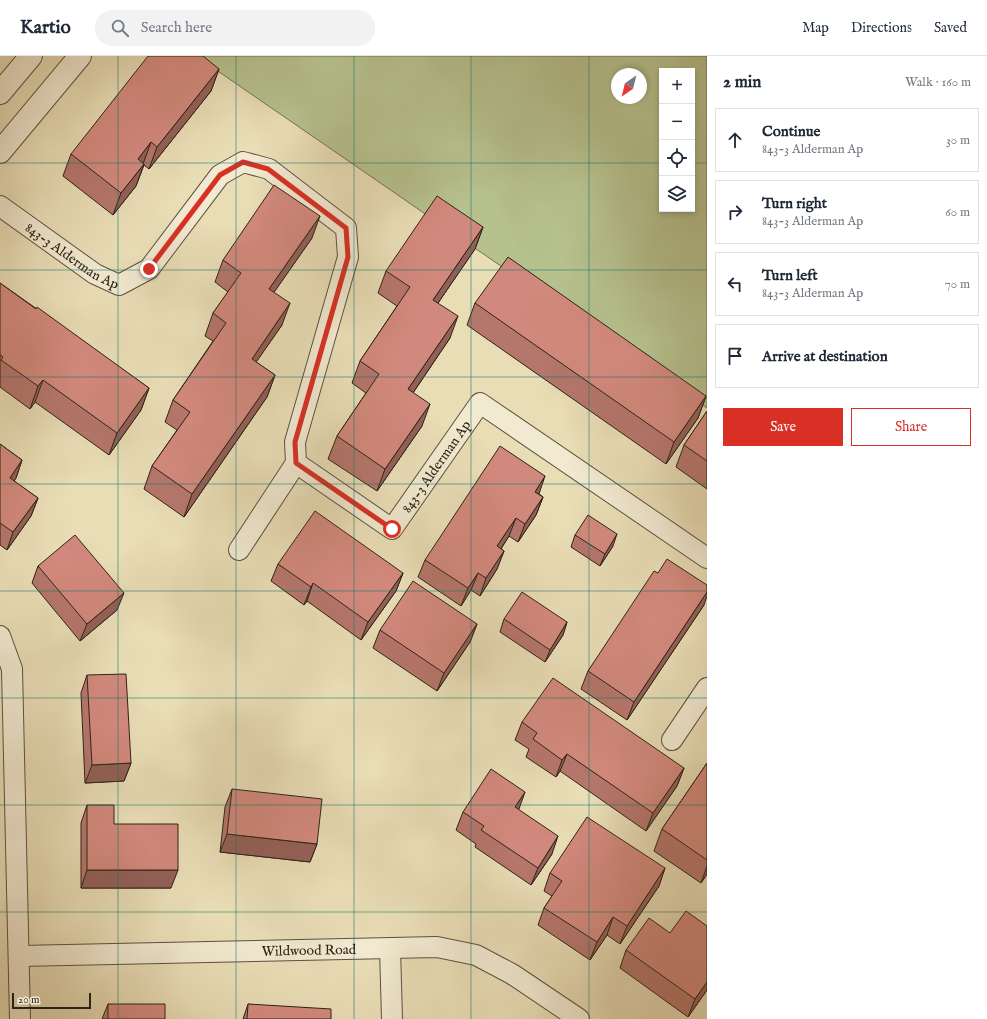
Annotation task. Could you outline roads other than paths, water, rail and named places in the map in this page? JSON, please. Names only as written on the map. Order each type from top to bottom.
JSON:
[{"type":"street","points":[[0,92],[31,56]]},
{"type":"street","points":[[0,152],[80,56]]},
{"type":"street","name":"843-3 Alderman Ap","points":[[0,206],[95,274],[119,285],[149,269],[220,175],[243,162],[268,169],[346,228],[348,257],[295,442],[296,463],[392,529],[480,403],[707,558]]},
{"type":"street","points":[[239,550],[296,463]]},
{"type":"street","points":[[0,636],[12,670],[20,1019]]},
{"type":"street","points":[[672,740],[707,688]]},
{"type":"street","name":"Wildwood Road","points":[[19,956],[437,947],[476,955],[512,974],[579,1019]]},
{"type":"street","points":[[390,948],[392,1019]]}]
